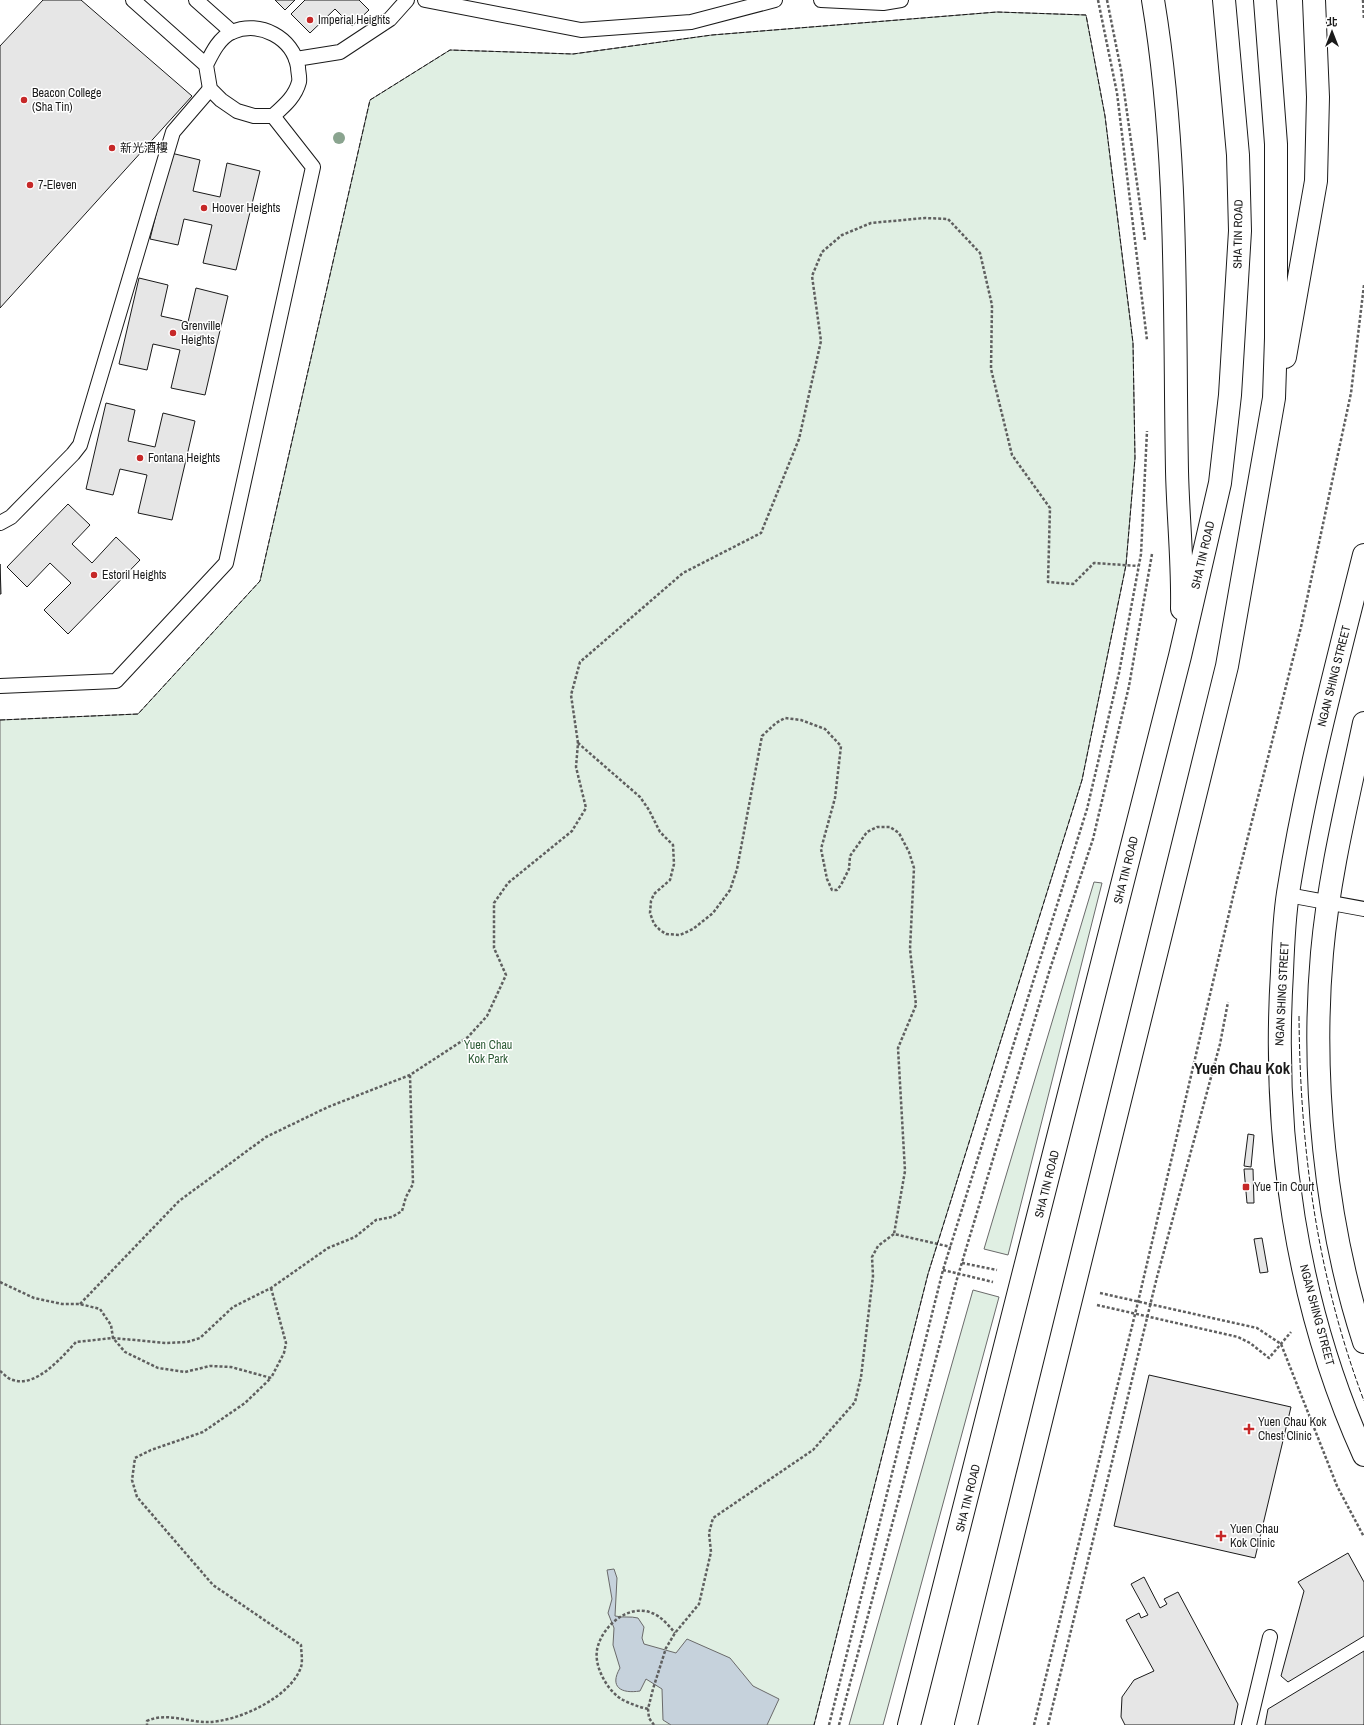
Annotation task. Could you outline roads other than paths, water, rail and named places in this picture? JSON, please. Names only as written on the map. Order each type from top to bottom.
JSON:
[{"type":"main road","points":[[1153,0],[1167,94],[1173,183],[1177,471],[1182,584],[1180,656]]},
{"type":"main road","name":"SHA TIN ROAD","points":[[909,1725],[1180,656],[1220,483],[1230,395],[1240,231],[1238,155],[1224,0]]},
{"type":"main road","points":[[1264,0],[1276,144],[1276,338],[1274,398]]},
{"type":"main road","points":[[966,1725],[1225,674],[1274,398],[1289,342],[1316,181],[1318,90],[1314,0]]},
{"type":"main road","name":"NGAN SHING STREET","points":[[1364,555],[1325,710],[1288,895],[1283,944],[1279,1045],[1285,1152],[1291,1202],[1304,1268],[1320,1332],[1344,1412],[1364,1455]]},
{"type":"main road","points":[[1364,723],[1341,831],[1329,903],[1322,952],[1319,1006],[1320,1095],[1327,1168],[1339,1250],[1364,1342]]},
{"type":"lane","points":[[133,0],[206,65],[210,89],[221,100],[237,111],[254,116],[273,116],[293,98],[299,82],[296,59],[290,46],[273,32],[246,29],[232,32],[220,41],[206,65]]},
{"type":"lane","points":[[296,59],[340,52],[390,19],[407,0]]},
{"type":"lane","points":[[425,0],[581,30],[691,22],[775,0]]},
{"type":"lane","points":[[821,0],[883,3],[901,0]]},
{"type":"lane","points":[[203,2],[232,32]]},
{"type":"lane","points":[[0,523],[11,517],[80,445],[174,132],[210,89]]},
{"type":"lane","points":[[0,686],[116,681],[226,563],[313,167],[273,116]]},
{"type":"lane","points":[[1288,895],[1364,909]]},
{"type":"lane","points":[[1249,1725],[1270,1637]]},
{"type":"place","name":"Imperial Heights","points":[[310,20]]},
{"type":"place","name":"Beacon College (Sha Tin)","points":[[24,100]]},
{"type":"place","name":"新光酒樓","points":[[112,148]]},
{"type":"place","name":"7-Eleven","points":[[30,185]]},
{"type":"place","name":"Hoover Heights","points":[[204,208]]},
{"type":"place","name":"Grenville Heights","points":[[173,333]]},
{"type":"place","name":"Fontana Heights","points":[[140,458]]},
{"type":"place","name":"Estoril Heights","points":[[94,575]]},
{"type":"place","name":"Yue Tin Court","points":[[1246,1187]]},
{"type":"place","name":"Yuen Chau Kok Chest Clinic","points":[[1249,1429]]},
{"type":"place","name":"Yuen Chau Kok Clinic","points":[[1221,1536]]},
{"type":"district","name":"Yuen Chau Kok","points":[[1242,1068]]},
{"type":"park label","name":"Yuen Chau Kok Park","points":[[488,1052]]}]
